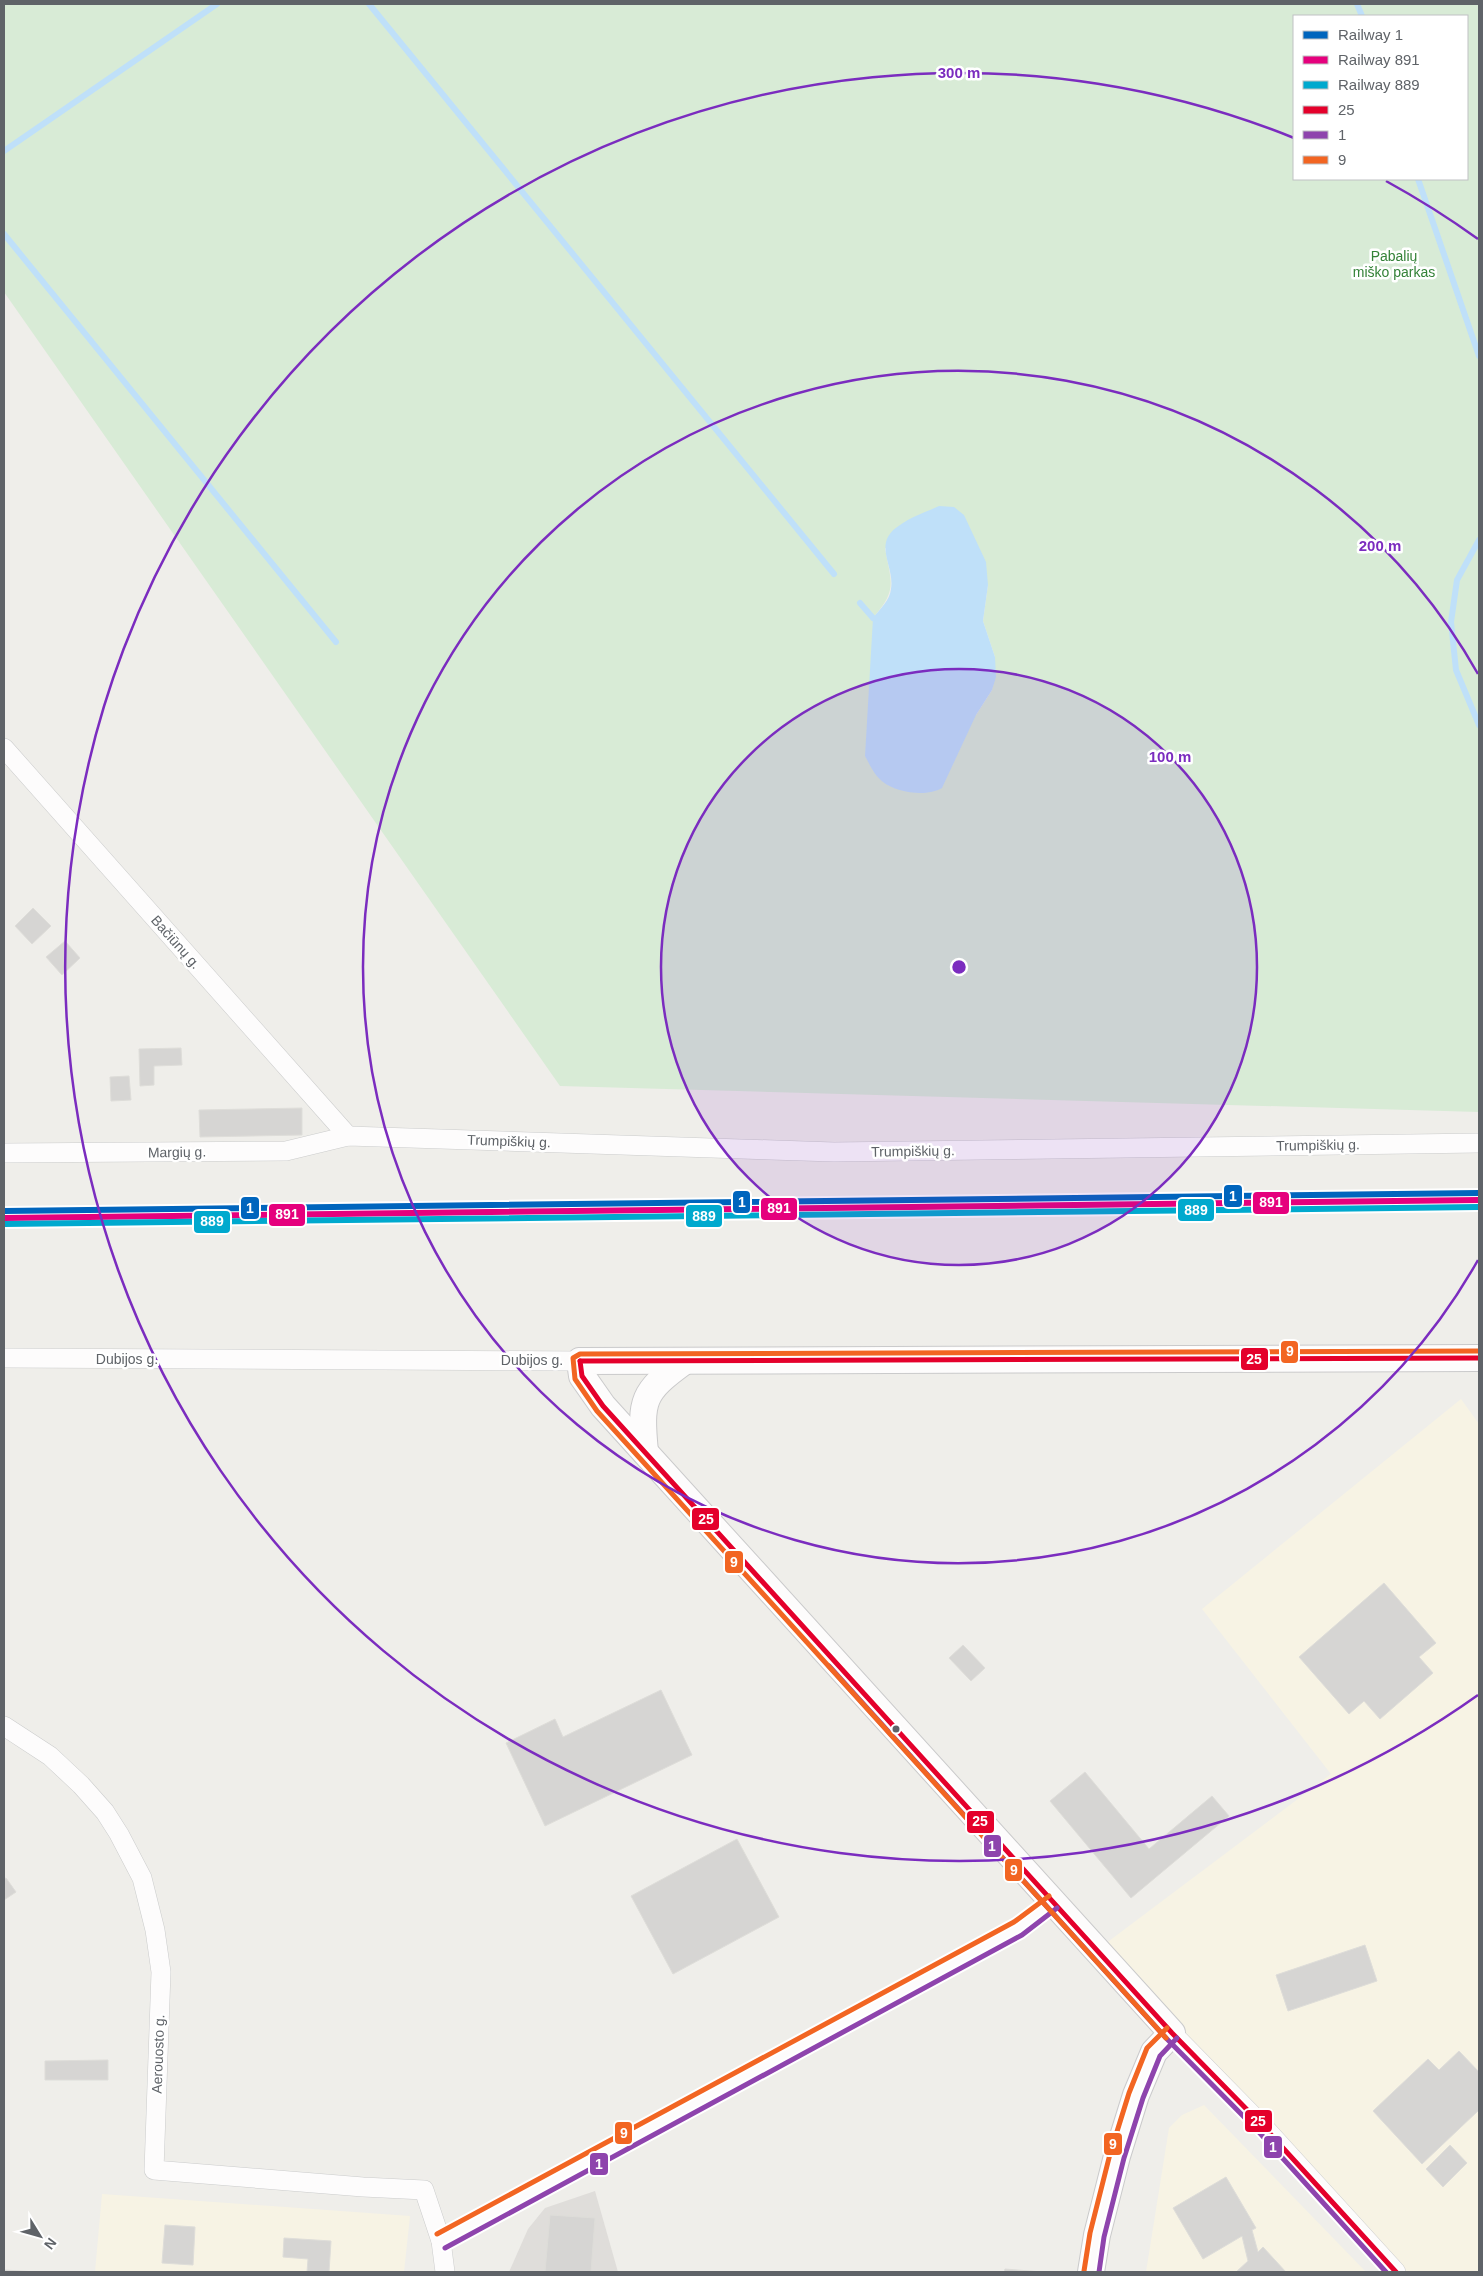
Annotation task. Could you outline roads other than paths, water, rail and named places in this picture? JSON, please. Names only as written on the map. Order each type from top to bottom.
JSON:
[{"type":"main road","name":"Dubijos g.","points":[[580,1361],[1479,1358]]},
{"type":"main road","points":[[580,1361],[582,1376],[587,1385],[645,1452],[1172,2033],[1154,2052],[1136,2095],[1097,2235],[1091,2272]]},
{"type":"main road","points":[[645,1452],[642,1418],[645,1403],[660,1379],[685,1361]]},
{"type":"street","name":"Bačiūnų g.","points":[[4,748],[348,1136]]},
{"type":"street","name":"Trumpiškių g.","points":[[348,1136],[834,1152],[1479,1143]]},
{"type":"street","name":"Margių g.","points":[[4,1153],[286,1151],[348,1136]]},
{"type":"street","name":"Dubijos g.","points":[[4,1358],[580,1361]]},
{"type":"street","name":"Aerouosto g.","points":[[4,1726],[50,1756],[81,1785],[105,1812],[142,1878],[155,1930],[161,1972],[154,2170],[363,2187],[424,2190],[441,2241]]},
{"type":"street","points":[[445,2272],[441,2241],[1018,1928],[1053,1902]]},
{"type":"street","points":[[1172,2033],[1263,2126],[1396,2272]]},
{"type":"water","points":[[939,506],[954,507],[964,515],[986,562],[988,585],[983,621],[995,657],[996,677],[992,690],[976,715],[942,788],[936,791],[920,793],[896,789],[883,782],[865,756],[873,618],[887,601],[891,589],[890,571],[885,547],[891,532],[904,522]]},
{"type":"waterway","points":[[4,151],[217,4]]},
{"type":"waterway","points":[[369,4],[834,574]]},
{"type":"waterway","points":[[1357,4],[1362,15]]},
{"type":"waterway","points":[[1418,180],[1479,356]]},
{"type":"waterway","points":[[4,234],[336,642]]},
{"type":"waterway","points":[[1479,540],[1457,580],[1451,622],[1456,670],[1479,725]]},
{"type":"waterway","points":[[860,603],[873,618]]},
{"type":"rail line","name":"1","points":[[4,1211],[1479,1193]]},
{"type":"rail line","name":"891","points":[[4,1218],[1479,1200]]},
{"type":"rail line","name":"889","points":[[4,1224],[1479,1207]]},
{"type":"park label","name":"Pabalių miško parkas","points":[[1394,264]]}]
